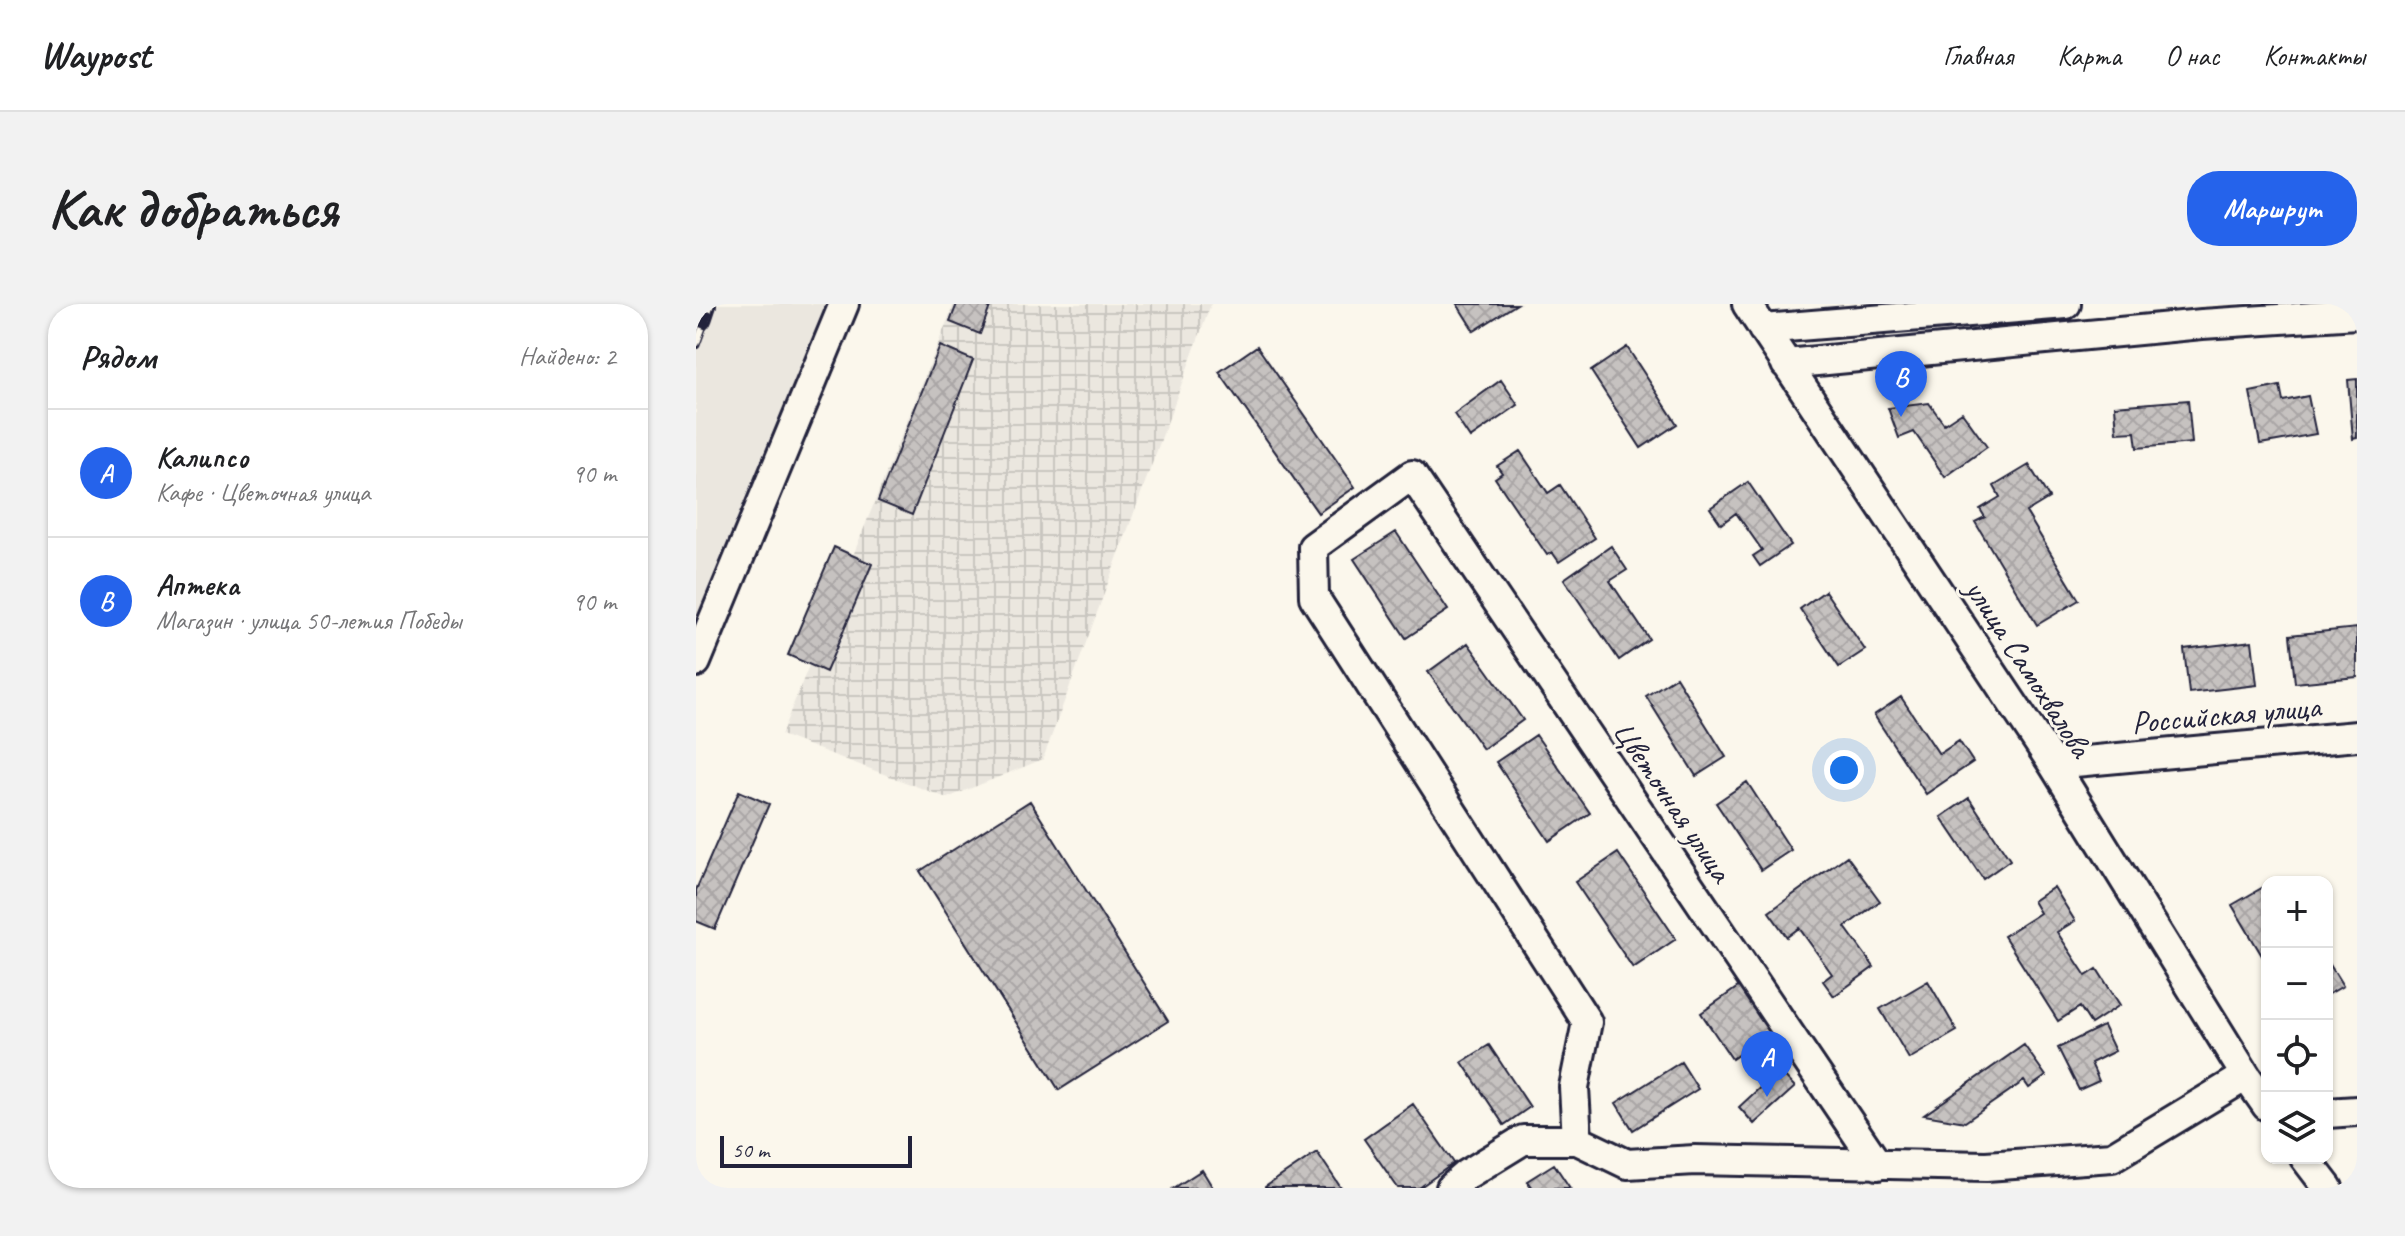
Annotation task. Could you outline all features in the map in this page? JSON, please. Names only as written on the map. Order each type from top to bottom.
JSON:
[{"type":"street","points":[[696,316],[700,304]]},
{"type":"street","points":[[696,662],[844,304]]},
{"type":"street","name":"улица Самохвалова","points":[[1747,304],[2053,764],[2261,1097]]},
{"type":"street","points":[[1763,329],[2066,304]]},
{"type":"street","points":[[1786,364],[2202,324],[2357,314]]},
{"type":"street","name":"Цветочная улица","points":[[1577,1140],[1574,1087],[1587,1022],[1314,597],[1313,547],[1412,475],[1878,1165]]},
{"type":"street","name":"Российская улица","points":[[2053,764],[2357,736]]},
{"type":"street","points":[[1451,1188],[1466,1175],[1523,1140],[1577,1140],[1627,1164],[1695,1160],[1986,1166],[2112,1157],[2246,1076]]},
{"type":"street","points":[[2333,1113],[2357,1111]]},
{"type":"street","points":[[2310,1164],[2328,1188]]},
{"type":"shaded area","points":[[696,304],[830,304],[848,312],[696,679]]},
{"type":"shaded area","points":[[954,304],[1211,304],[1043,759],[947,798],[781,735]]},
{"type":"building","points":[[957,304],[991,304],[980,334],[950,322]]},
{"type":"building","points":[[1457,304],[1517,304],[1474,331]]},
{"type":"building","points":[[940,346],[973,360],[912,515],[878,501]]},
{"type":"building","points":[[1257,346],[1355,487],[1318,513],[1219,372]]},
{"type":"building","points":[[1627,347],[1677,424],[1641,448],[1591,371]]},
{"type":"building","points":[[2357,379],[2357,438],[2353,439],[2348,380]]},
{"type":"building","points":[[1501,380],[1518,405],[1470,438],[1454,414]]},
{"type":"building","points":[[2280,386],[2283,401],[2308,396],[2316,434],[2260,444],[2250,392]]},
{"type":"building","points":[[2188,400],[2192,443],[2137,448],[2135,432],[2117,433],[2115,406]]},
{"type":"building","points":[[1929,403],[1944,424],[1962,412],[1987,447],[1945,477],[1914,432],[1899,438],[1888,408]]},
{"type":"building","points":[[1520,451],[1548,493],[1560,485],[1595,538],[1559,562],[1552,552],[1547,555],[1495,478],[1502,473],[1497,466]]},
{"type":"building","points":[[2029,465],[2049,498],[2026,512],[2079,600],[2037,625],[1975,522],[1985,517],[1980,509],[2000,497],[1994,486]]},
{"type":"building","points":[[1748,482],[1791,545],[1760,566],[1753,556],[1762,550],[1736,513],[1721,524],[1710,508]]},
{"type":"building","points":[[1396,532],[1448,610],[1406,638],[1354,559]]},
{"type":"building","points":[[1611,546],[1627,570],[1610,581],[1649,639],[1619,660],[1564,579]]},
{"type":"building","points":[[834,547],[872,564],[826,672],[788,655]]},
{"type":"building","points":[[1825,591],[1865,650],[1839,667],[1800,609]]},
{"type":"building","points":[[2357,628],[2357,677],[2295,683],[2290,635]]},
{"type":"building","points":[[2252,641],[2257,685],[2189,693],[2184,649]]},
{"type":"building","points":[[1468,643],[1523,720],[1483,749],[1428,672]]},
{"type":"building","points":[[1676,677],[1726,757],[1696,776],[1646,696]]},
{"type":"building","points":[[1901,697],[1939,754],[1959,741],[1973,762],[1926,794],[1874,715]]},
{"type":"building","points":[[1536,735],[1590,813],[1549,841],[1496,762]]},
{"type":"building","points":[[1747,782],[1791,850],[1761,870],[1716,803]]},
{"type":"building","points":[[739,791],[769,804],[715,929],[696,921],[696,890]]},
{"type":"building","points":[[1969,798],[2010,860],[1983,879],[1941,817]]},
{"type":"building","points":[[1030,801],[1168,1021],[1059,1090],[920,871]]},
{"type":"building","points":[[1618,853],[1676,939],[1633,968],[1575,882]]},
{"type":"building","points":[[1847,856],[1880,901],[1845,927],[1874,967],[1834,996],[1823,981],[1832,974],[1799,928],[1787,937],[1769,912]]},
{"type":"building","points":[[2054,887],[2075,921],[2057,932],[2086,976],[2097,969],[2120,1005],[2091,1024],[2080,1007],[2058,1021],[2004,936],[2040,913],[2033,901]]},
{"type":"building","points":[[2261,888],[2261,954],[2232,905]]},
{"type":"building","points":[[2333,970],[2343,986],[2333,992]]},
{"type":"building","points":[[1928,981],[1957,1031],[1909,1059],[1880,1009]]},
{"type":"building","points":[[1741,985],[1772,1031],[1732,1059],[1701,1013]]},
{"type":"building","points":[[2103,1026],[2115,1051],[2091,1063],[2099,1081],[2079,1090],[2058,1048]]},
{"type":"building","points":[[1489,1045],[1530,1107],[1504,1125],[1462,1062]]},
{"type":"building","points":[[2024,1045],[2046,1076],[2029,1088],[2024,1081],[1965,1122],[1924,1115]]},
{"type":"building","points":[[1681,1062],[1698,1089],[1633,1130],[1616,1103]]},
{"type":"building","points":[[1779,1070],[1795,1087],[1754,1124],[1739,1107]]},
{"type":"building","points":[[1413,1104],[1454,1163],[1419,1188],[1398,1188],[1364,1139]]},
{"type":"building","points":[[1317,1152],[1341,1188],[1265,1188],[1265,1187]]},
{"type":"building","points":[[1554,1164],[1570,1188],[1532,1188],[1527,1181]]},
{"type":"building","points":[[1202,1170],[1213,1188],[1174,1188]]},
{"type":"railway","points":[[696,345],[711,304]]},
{"type":"place","name":"Аптека","points":[[1901,417]]},
{"type":"place","name":"Калипсо","points":[[1767,1097]]}]
